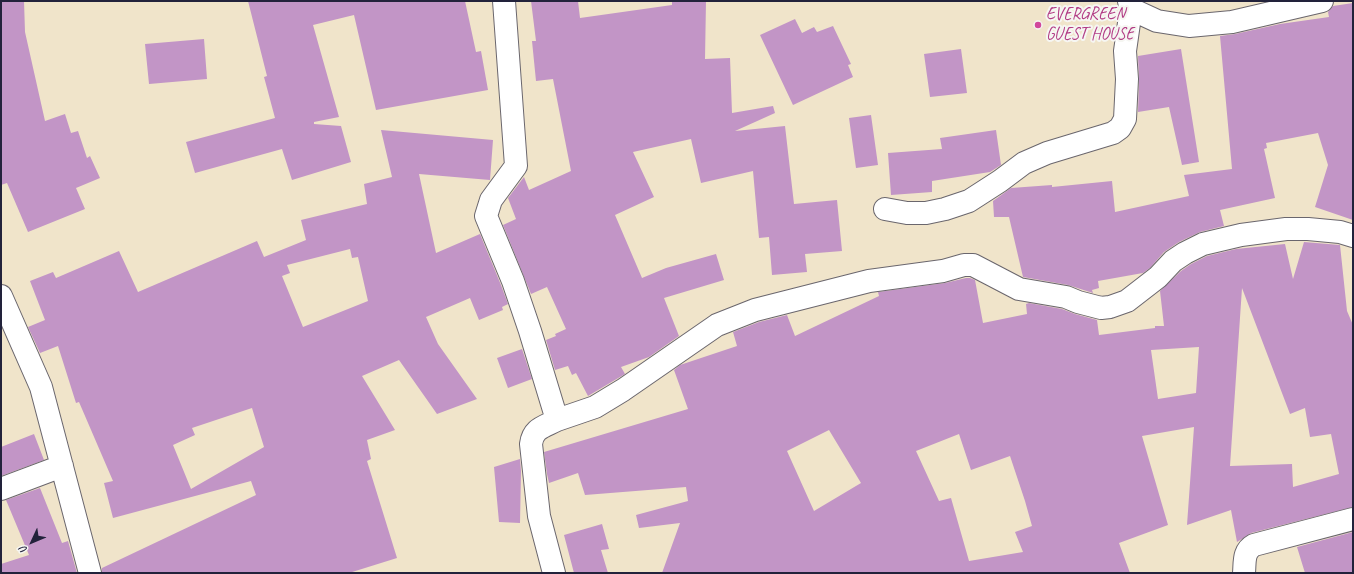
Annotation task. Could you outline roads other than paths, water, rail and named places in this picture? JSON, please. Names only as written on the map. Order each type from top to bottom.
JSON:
[{"type":"street","points":[[504,1],[516,166],[490,200],[486,216],[512,280],[530,331],[557,420]]},
{"type":"street","points":[[885,209],[907,213],[926,213],[945,209],[969,201],[1024,163],[1047,153],[1113,133],[1120,128],[1125,119],[1127,79],[1125,51],[1130,5],[1157,21],[1189,26],[1232,22],[1322,1]]},
{"type":"street","points":[[554,573],[539,516],[531,444],[532,436],[536,431],[557,420],[595,407],[623,390],[717,325],[755,310],[869,281],[943,271],[964,265],[973,265],[1020,289],[1066,297],[1100,308],[1110,307],[1127,301],[1158,277],[1179,257],[1203,244],[1241,235],[1286,229],[1308,229],[1340,232],[1353,236]]},
{"type":"street","points":[[1,296],[41,387],[90,573]]},
{"type":"street","points":[[1,489],[62,466]]},
{"type":"street","points":[[1244,573],[1246,552],[1254,545],[1353,519]]},
{"type":"place","name":"EVERGREEN GUEST HOUSE","points":[[1038,25]]}]
